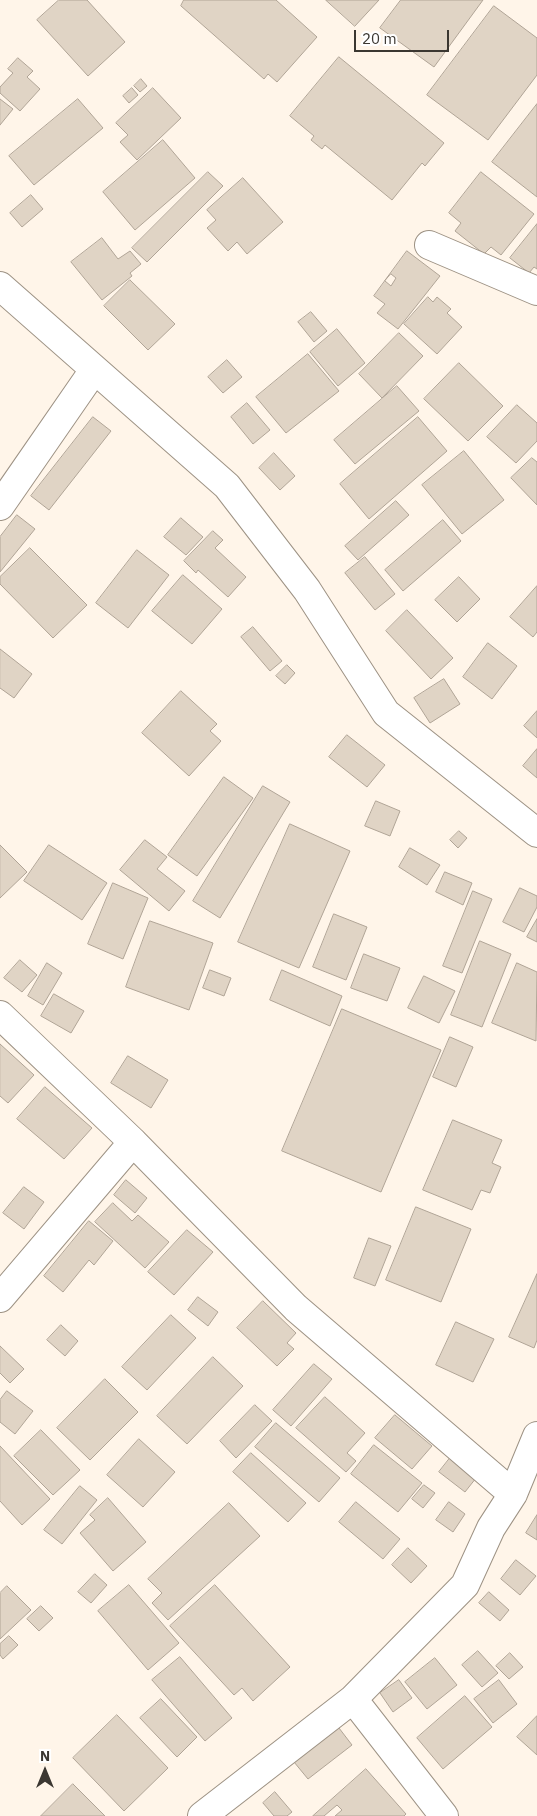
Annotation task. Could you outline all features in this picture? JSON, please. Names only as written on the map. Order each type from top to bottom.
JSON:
[{"type":"street","points":[[428,245],[537,291]]},
{"type":"street","points":[[0,286],[228,486],[308,590],[386,713],[537,833]]},
{"type":"street","points":[[0,506],[94,370]]},
{"type":"street","points":[[0,1015],[133,1142],[296,1308],[513,1494]]},
{"type":"street","points":[[0,1298],[133,1142]]},
{"type":"street","points":[[202,1816],[353,1699],[465,1584],[491,1528],[513,1494],[537,1436]]},
{"type":"street","points":[[353,1699],[444,1816]]},
{"type":"building","points":[[59,0],[87,0],[125,42],[88,76],[37,20]]},
{"type":"building","points":[[184,0],[276,0],[317,37],[277,82],[268,74],[264,79],[181,6]]},
{"type":"building","points":[[326,0],[379,0],[355,26]]},
{"type":"building","points":[[401,0],[483,0],[434,67],[380,28]]},
{"type":"building","points":[[494,6],[537,38],[537,75],[488,140],[427,95]]},
{"type":"building","points":[[339,57],[444,143],[425,166],[422,163],[392,200],[325,145],[322,149],[311,140],[314,136],[290,116]]},
{"type":"building","points":[[18,58],[33,71],[27,77],[40,89],[20,111],[0,93],[0,87],[13,73],[8,69]]},
{"type":"building","points":[[141,79],[147,86],[140,92],[134,86]]},
{"type":"building","points":[[132,88],[138,95],[129,103],[123,96]]},
{"type":"building","points":[[153,88],[181,118],[137,160],[120,142],[128,135],[116,123]]},
{"type":"building","points":[[0,99],[13,109],[0,125]]},
{"type":"building","points":[[78,99],[103,128],[34,185],[9,156]]},
{"type":"building","points":[[537,104],[537,197],[492,162]]},
{"type":"building","points":[[163,140],[195,178],[135,230],[103,192]]},
{"type":"building","points":[[208,172],[223,186],[147,262],[132,248]]},
{"type":"building","points":[[481,172],[534,214],[501,255],[491,247],[484,254],[455,231],[461,223],[449,213]]},
{"type":"building","points":[[243,178],[283,222],[247,254],[237,242],[228,251],[207,228],[216,220],[207,210]]},
{"type":"building","points":[[31,195],[43,209],[22,227],[10,213]]},
{"type":"building","points":[[537,224],[537,269],[534,267],[529,273],[510,258]]},
{"type":"building","points":[[102,238],[118,259],[130,251],[141,264],[130,273],[132,276],[102,300],[71,262]]},
{"type":"building","points":[[407,251],[440,276],[398,329],[377,313],[385,304],[374,296]],"holes":[[[391,274],[396,278],[391,286],[385,281]]]},
{"type":"building","points":[[130,280],[175,324],[148,350],[104,306]]},
{"type":"building","points":[[428,297],[433,302],[437,297],[451,309],[447,313],[462,327],[437,354],[404,324]]},
{"type":"building","points":[[311,312],[327,331],[314,342],[298,322]]},
{"type":"building","points":[[337,329],[365,363],[338,386],[310,352]]},
{"type":"building","points":[[399,333],[423,356],[382,398],[359,374]]},
{"type":"building","points":[[308,354],[339,391],[286,433],[256,397]]},
{"type":"building","points":[[227,360],[242,377],[223,393],[208,377]]},
{"type":"building","points":[[459,363],[503,406],[468,441],[424,399]]},
{"type":"building","points":[[397,386],[419,411],[355,464],[334,440]]},
{"type":"building","points":[[247,403],[270,430],[253,444],[231,417]]},
{"type":"building","points":[[517,405],[537,423],[537,441],[516,463],[487,437]]},
{"type":"building","points":[[93,417],[111,431],[49,510],[31,496]]},
{"type":"building","points":[[418,417],[447,451],[369,519],[340,484]]},
{"type":"building","points":[[464,451],[504,500],[462,534],[422,485]]},
{"type":"building","points":[[274,453],[295,476],[280,490],[259,468]]},
{"type":"building","points":[[532,458],[537,462],[537,505],[511,478]]},
{"type":"building","points":[[396,501],[409,515],[358,560],[345,546]]},
{"type":"building","points":[[17,515],[35,529],[0,572],[0,537]]},
{"type":"building","points":[[181,518],[203,537],[186,555],[164,537]]},
{"type":"building","points":[[443,520],[461,541],[403,591],[385,570]]},
{"type":"building","points":[[213,531],[223,540],[215,548],[246,577],[228,597],[198,570],[196,573],[184,561]]},
{"type":"building","points":[[30,548],[87,605],[53,638],[0,584],[0,577]]},
{"type":"building","points":[[137,550],[169,575],[128,628],[96,603]]},
{"type":"building","points":[[365,557],[395,594],[375,610],[345,573]]},
{"type":"building","points":[[183,575],[222,609],[192,644],[152,611]]},
{"type":"building","points":[[459,577],[480,599],[457,622],[435,600]]},
{"type":"building","points":[[537,586],[537,632],[533,637],[510,617]]},
{"type":"building","points":[[407,610],[453,658],[431,679],[386,631]]},
{"type":"building","points":[[253,627],[282,661],[270,671],[241,637]]},
{"type":"building","points":[[488,643],[517,666],[492,699],[463,677]]},
{"type":"building","points":[[0,649],[32,674],[14,698],[0,688]]},
{"type":"building","points":[[287,665],[295,673],[285,684],[276,676]]},
{"type":"building","points":[[444,679],[460,704],[430,723],[414,698]]},
{"type":"building","points":[[181,691],[217,724],[210,731],[221,741],[189,776],[142,733]]},
{"type":"building","points":[[537,711],[537,738],[524,726]]},
{"type":"building","points":[[347,735],[385,765],[367,787],[329,757]]},
{"type":"building","points":[[537,749],[537,778],[523,766]]},
{"type":"building","points":[[224,777],[253,798],[197,876],[168,855]]},
{"type":"building","points":[[263,786],[290,802],[220,918],[193,901]]},
{"type":"building","points":[[376,801],[400,811],[390,836],[365,826]]},
{"type":"building","points":[[290,824],[350,851],[299,968],[238,942]]},
{"type":"building","points":[[459,831],[467,838],[458,848],[450,840]]},
{"type":"building","points":[[145,840],[167,857],[157,869],[185,891],[169,911],[120,870]]},
{"type":"building","points":[[0,845],[27,872],[0,898]]},
{"type":"building","points":[[49,845],[107,883],[82,920],[24,881]]},
{"type":"building","points":[[410,848],[440,865],[427,885],[399,867]]},
{"type":"building","points":[[445,872],[472,883],[463,905],[436,892]]},
{"type":"building","points":[[113,883],[148,898],[123,959],[88,944]]},
{"type":"building","points":[[520,888],[537,896],[537,907],[524,932],[503,922]]},
{"type":"building","points":[[473,891],[492,899],[462,973],[443,966]]},
{"type":"building","points":[[334,914],[367,927],[346,980],[313,967]]},
{"type":"building","points":[[537,919],[537,942],[527,937]]},
{"type":"building","points":[[150,921],[213,943],[189,1010],[126,987]]},
{"type":"building","points":[[480,941],[511,954],[482,1027],[451,1015]]},
{"type":"building","points":[[364,954],[400,968],[387,1001],[351,988]]},
{"type":"building","points":[[20,960],[37,975],[22,992],[4,978]]},
{"type":"building","points":[[47,963],[62,973],[43,1005],[28,996]]},
{"type":"building","points":[[517,963],[537,972],[536,1041],[492,1023]]},
{"type":"building","points":[[210,970],[231,978],[224,996],[203,988]]},
{"type":"building","points":[[282,970],[342,996],[330,1026],[270,1000]]},
{"type":"building","points":[[424,976],[455,991],[439,1023],[408,1008]]},
{"type":"building","points":[[54,994],[84,1011],[71,1033],[41,1016]]},
{"type":"building","points":[[342,1009],[441,1050],[381,1192],[282,1151]]},
{"type":"building","points":[[450,1037],[473,1047],[456,1087],[433,1077]]},
{"type":"building","points":[[0,1044],[34,1075],[8,1103],[0,1096]]},
{"type":"building","points":[[128,1056],[168,1080],[151,1108],[111,1083]]},
{"type":"building","points":[[45,1087],[92,1128],[64,1159],[17,1119]]},
{"type":"building","points":[[453,1120],[502,1140],[492,1163],[501,1167],[490,1193],[481,1190],[472,1210],[423,1190]]},
{"type":"building","points":[[126,1180],[147,1198],[135,1213],[114,1195]]},
{"type":"building","points":[[24,1187],[44,1202],[24,1229],[3,1213]]},
{"type":"building","points":[[113,1203],[132,1221],[138,1215],[169,1242],[145,1268],[95,1222]]},
{"type":"building","points":[[416,1207],[471,1229],[441,1302],[386,1280]]},
{"type":"building","points":[[89,1221],[113,1241],[94,1265],[89,1260],[63,1292],[44,1276]]},
{"type":"building","points":[[187,1230],[213,1252],[174,1295],[148,1272]]},
{"type":"building","points":[[369,1238],[391,1246],[375,1286],[354,1278]]},
{"type":"building","points":[[537,1274],[537,1340],[534,1348],[509,1337]]},
{"type":"building","points":[[198,1297],[218,1312],[208,1326],[188,1310]]},
{"type":"building","points":[[263,1301],[296,1333],[287,1343],[294,1349],[277,1366],[237,1328]]},
{"type":"building","points":[[171,1315],[196,1338],[147,1390],[122,1367]]},
{"type":"building","points":[[456,1322],[494,1339],[473,1382],[436,1365]]},
{"type":"building","points":[[61,1325],[78,1341],[65,1356],[47,1340]]},
{"type":"building","points":[[0,1346],[24,1369],[10,1383],[0,1373]]},
{"type":"building","points":[[213,1357],[243,1386],[187,1444],[157,1416]]},
{"type":"building","points":[[314,1364],[332,1379],[291,1426],[273,1410]]},
{"type":"building","points":[[105,1379],[138,1412],[90,1460],[57,1428]]},
{"type":"building","points":[[7,1391],[33,1411],[15,1434],[0,1422],[0,1400]]},
{"type":"building","points":[[325,1397],[365,1433],[347,1453],[356,1461],[346,1472],[296,1428]]},
{"type":"building","points":[[255,1405],[272,1421],[236,1458],[220,1441]]},
{"type":"building","points":[[395,1415],[432,1446],[412,1469],[375,1438]]},
{"type":"building","points":[[276,1423],[340,1478],[319,1502],[255,1447]]},
{"type":"building","points":[[41,1430],[80,1470],[53,1495],[14,1456]]},
{"type":"building","points":[[139,1439],[175,1472],[143,1507],[107,1475]]},
{"type":"building","points":[[374,1445],[422,1483],[398,1512],[351,1474]]},
{"type":"building","points":[[0,1446],[50,1499],[22,1525],[0,1501]]},
{"type":"building","points":[[251,1453],[306,1503],[288,1522],[233,1472]]},
{"type":"building","points":[[454,1453],[480,1473],[465,1492],[439,1472]]},
{"type":"building","points":[[424,1485],[435,1493],[423,1508],[412,1499]]},
{"type":"building","points":[[80,1486],[97,1500],[62,1544],[44,1530]]},
{"type":"building","points":[[108,1498],[146,1542],[113,1571],[80,1533],[95,1520],[90,1515]]},
{"type":"building","points":[[356,1502],[400,1539],[383,1559],[339,1522]]},
{"type":"building","points":[[449,1502],[465,1514],[453,1532],[436,1520]]},
{"type":"building","points":[[229,1503],[260,1536],[168,1620],[152,1603],[162,1593],[148,1579]]},
{"type":"building","points":[[537,1515],[537,1540],[526,1533]]},
{"type":"building","points":[[408,1548],[427,1566],[411,1583],[392,1565]]},
{"type":"building","points":[[516,1560],[536,1576],[520,1595],[501,1579]]},
{"type":"building","points":[[95,1574],[107,1585],[91,1603],[78,1592]]},
{"type":"building","points":[[129,1585],[179,1643],[148,1670],[98,1611]]},
{"type":"building","points":[[215,1585],[290,1667],[253,1701],[242,1688],[234,1695],[170,1626]]},
{"type":"building","points":[[7,1586],[31,1610],[0,1639],[0,1593]]},
{"type":"building","points":[[489,1592],[509,1610],[500,1621],[479,1603]]},
{"type":"building","points":[[41,1606],[53,1618],[39,1631],[27,1619]]},
{"type":"building","points":[[9,1636],[18,1645],[3,1659],[0,1655],[0,1644]]},
{"type":"building","points":[[478,1651],[498,1673],[482,1687],[462,1665]]},
{"type":"building","points":[[510,1653],[523,1667],[509,1679],[496,1666]]},
{"type":"building","points":[[180,1657],[232,1718],[205,1741],[152,1680]]},
{"type":"building","points":[[435,1658],[457,1685],[427,1709],[405,1682]]},
{"type":"building","points":[[399,1680],[412,1698],[393,1712],[380,1693]]},
{"type":"building","points":[[499,1680],[517,1704],[493,1723],[474,1699]]},
{"type":"building","points":[[465,1696],[492,1727],[443,1769],[417,1738]]},
{"type":"building","points":[[161,1699],[197,1737],[177,1757],[140,1718]]},
{"type":"building","points":[[117,1715],[168,1768],[124,1811],[73,1758]]},
{"type":"building","points":[[537,1716],[537,1755],[517,1737]]},
{"type":"building","points":[[339,1728],[352,1745],[308,1779],[294,1762]]},
{"type":"building","points":[[366,1769],[406,1814],[404,1816],[335,1816],[342,1810],[337,1805],[324,1816],[313,1816]]},
{"type":"building","points":[[73,1784],[105,1816],[41,1816]]},
{"type":"building","points":[[275,1792],[292,1812],[287,1816],[274,1816],[263,1803]]}]
